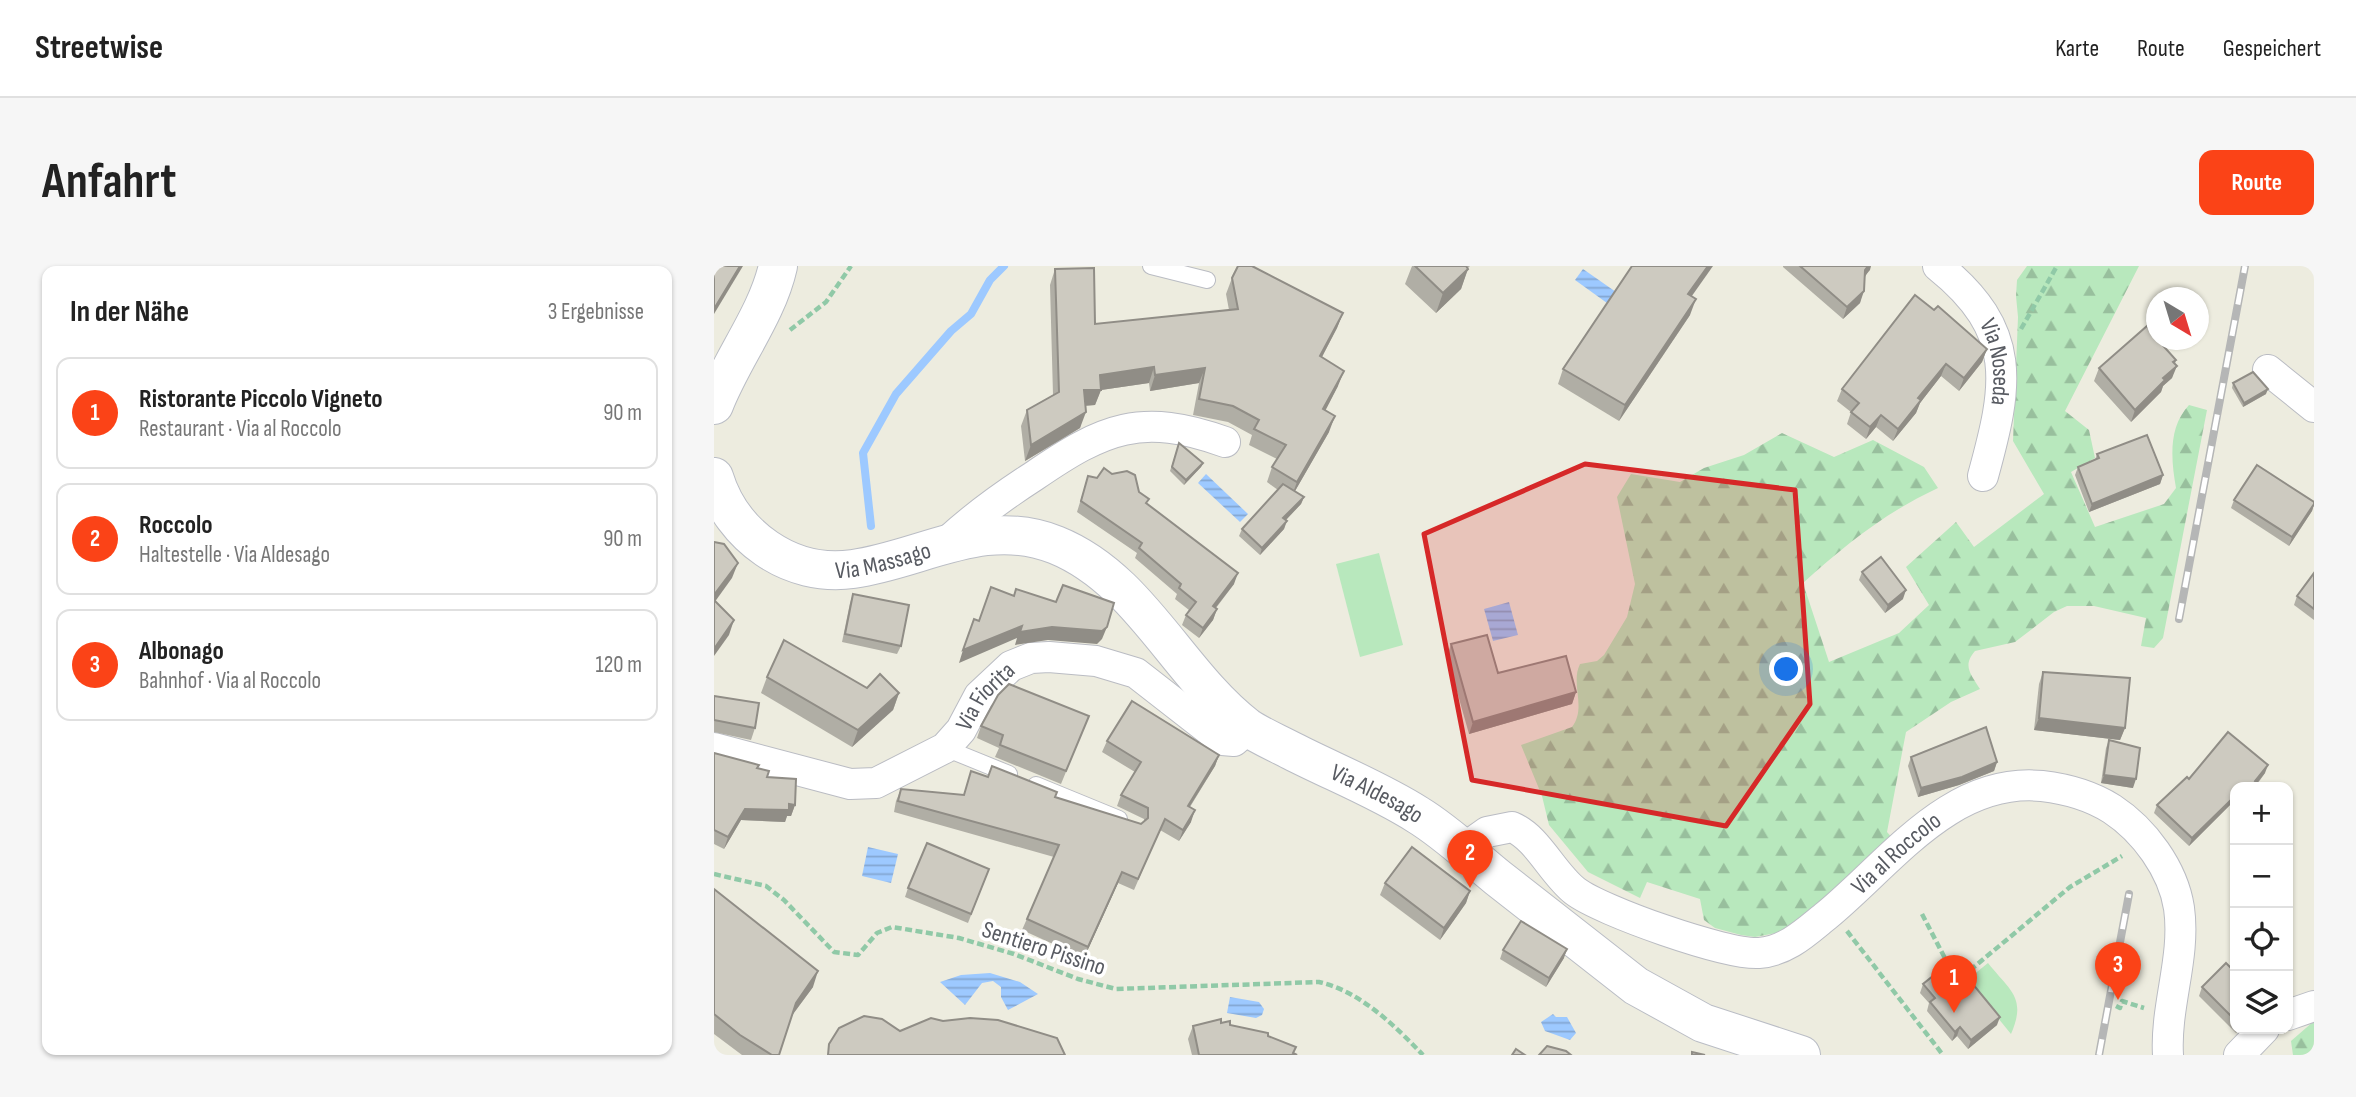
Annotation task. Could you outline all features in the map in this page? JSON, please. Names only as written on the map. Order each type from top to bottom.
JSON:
[{"type":"street","points":[[714,405],[725,375],[771,291],[778,266]]},
{"type":"street","name":"Via Noseda","points":[[1938,266],[1959,283],[1983,310],[2001,362],[2001,410],[1983,476]]},
{"type":"street","points":[[2268,370],[2314,407]]},
{"type":"street","points":[[948,541],[981,510],[1098,436],[1152,427],[1188,431],[1225,442]]},
{"type":"street","name":"Via Massago","points":[[714,477],[732,515],[753,540],[785,559],[800,564],[849,569],[979,535],[1016,536],[1055,545],[1086,560]]},
{"type":"street","name":"Via Aldesago","points":[[1086,560],[1109,576],[1213,695],[1249,728],[1418,815],[1636,986],[1668,1005],[1719,1029],[1801,1055]]},
{"type":"street","name":"Via Fiorita","points":[[714,748],[859,785],[887,778],[945,748],[961,730],[986,687],[1020,661],[1049,657],[1096,661],[1136,673],[1222,740],[1234,741],[1249,728]]},
{"type":"street","name":"Via al Roccolo","points":[[1463,849],[1486,832],[1512,827],[1524,835],[1560,878],[1592,901],[1709,944],[1758,953],[1791,943],[1832,911],[1940,816],[1969,799],[2011,785],[2058,788],[2091,797],[2119,814],[2146,842],[2173,886],[2180,923],[2168,1055]]},
{"type":"street","points":[[2293,1013],[2314,1006]]},
{"type":"street","points":[[2239,1055],[2259,1034]]},
{"type":"lane","points":[[1151,266],[1207,280]]},
{"type":"lane","points":[[945,748],[1135,825]]},
{"type":"path","points":[[779,338],[826,302],[851,266]]},
{"type":"path","points":[[2001,362],[2057,266]]},
{"type":"path","points":[[1922,914],[1942,954],[1960,979],[2070,887],[2146,842]]},
{"type":"path","name":"Sentiero Pissino","points":[[714,874],[766,886],[784,900],[834,952],[858,955],[877,933],[892,927],[959,938],[1014,954],[1078,979],[1116,989],[1319,982],[1338,989],[1384,1017],[1423,1055]]},
{"type":"path","points":[[1832,911],[1943,1055]]},
{"type":"path","points":[[2116,1006],[2120,1008],[2122,1001],[2133,1004]]},
{"type":"highlighted area","points":[[1585,464],[1795,490],[1810,704],[1726,826],[1472,780],[1424,534]]},
{"type":"green space","points":[[2027,266],[2139,266],[2065,411],[2089,430],[2095,458],[2071,472],[2095,527],[2164,504],[2176,488],[2172,455],[2177,423],[2189,405],[2207,410],[2163,638],[2154,648],[2141,646],[2146,618],[2094,606],[2067,606],[2054,612],[2015,642],[1975,651],[1968,666],[1980,689],[1951,702],[1906,732],[1887,832],[1894,840],[1786,931],[1755,937],[1715,928],[1704,920],[1700,899],[1647,882],[1640,898],[1588,872],[1549,825],[1542,796],[1521,745],[1572,727],[1578,712],[1577,672],[1580,664],[1597,661],[1604,655],[1627,617],[1635,584],[1617,497],[1631,474],[1680,482],[1704,468],[1744,455],[1782,433],[1834,457],[1873,440],[1924,467],[1938,488],[1867,530],[1803,583],[1829,662],[1899,633],[1929,605],[1906,567],[1956,522],[1974,547],[2044,494],[2013,441],[2017,280]]},
{"type":"green space","points":[[1379,553],[1403,645],[1360,657],[1336,564]]},
{"type":"green space","points":[[1988,963],[2009,988],[2017,1003],[2016,1021],[2011,1034],[1967,980]]},
{"type":"green space","points":[[2314,1021],[2314,1055],[2293,1055],[2291,1041]]},
{"type":"water","points":[[1583,269],[1616,292],[1607,303],[1575,280]]},
{"type":"water","points":[[1206,474],[1248,514],[1240,522],[1198,483]]},
{"type":"water","points":[[1509,602],[1518,635],[1493,641],[1484,609]]},
{"type":"water","points":[[868,847],[898,854],[891,883],[862,876]]},
{"type":"water","points":[[990,973],[1020,982],[1038,994],[1008,1010],[1001,997],[1001,987],[993,981],[982,983],[965,1005],[940,982],[961,975]]},
{"type":"water","points":[[1230,997],[1259,1002],[1264,1009],[1262,1015],[1256,1018],[1227,1013]]},
{"type":"water","points":[[1553,1014],[1556,1017],[1567,1017],[1576,1033],[1570,1040],[1545,1031],[1541,1022]]},
{"type":"building","points":[[714,266],[740,266],[714,309]]},
{"type":"building","points":[[1238,266],[1252,266],[1343,313],[1320,356],[1344,371],[1323,409],[1335,416],[1297,482],[1272,467],[1286,445],[1254,429],[1259,420],[1233,406],[1199,399],[1205,368],[1155,375],[1154,367],[1100,375],[1101,390],[1084,390],[1086,412],[1031,445],[1027,410],[1059,392],[1055,269],[1094,268],[1095,324],[1238,309],[1232,278]]},
{"type":"building","points":[[1415,266],[1466,266],[1468,269],[1443,293]]},
{"type":"building","points":[[1632,266],[1708,266],[1688,294],[1696,299],[1625,405],[1563,369]]},
{"type":"building","points":[[1800,266],[1868,266],[1865,270],[1864,291],[1847,307]]},
{"type":"building","points":[[1915,295],[1934,310],[1938,306],[1987,349],[1964,378],[1946,364],[1918,398],[1921,400],[1898,429],[1881,415],[1870,427],[1851,412],[1859,403],[1842,389]]},
{"type":"building","points":[[2146,327],[2146,350],[2167,350],[2176,360],[2173,362],[2177,366],[2135,410],[2099,368]]},
{"type":"building","points":[[2253,372],[2268,389],[2244,403],[2233,383]]},
{"type":"building","points":[[2147,435],[2163,475],[2092,504],[2078,467],[2099,458],[2097,454]]},
{"type":"building","points":[[1179,443],[1203,463],[1186,480],[1172,467]]},
{"type":"building","points":[[2257,465],[2314,502],[2292,537],[2234,500]]},
{"type":"building","points":[[1104,468],[1112,474],[1127,471],[1135,475],[1139,492],[1149,499],[1146,503],[1238,573],[1213,606],[1217,609],[1203,628],[1186,615],[1196,602],[1179,588],[1181,584],[1139,548],[1142,543],[1081,501],[1088,476],[1097,478]]},
{"type":"building","points":[[1283,484],[1304,497],[1283,518],[1287,521],[1262,548],[1242,529]]},
{"type":"building","points":[[714,542],[724,544],[738,563],[714,595]]},
{"type":"building","points":[[1881,557],[1906,590],[1888,605],[1862,572]]},
{"type":"building","points":[[2314,573],[2314,609],[2297,596]]},
{"type":"building","points":[[1063,585],[1114,603],[1107,627],[1102,631],[1052,627],[1020,632],[1022,626],[963,650],[974,619],[979,621],[991,587],[1014,596],[1016,589],[1056,602]]},
{"type":"building","points":[[853,594],[909,605],[901,646],[845,634]]},
{"type":"building","points":[[714,600],[734,620],[714,649]]},
{"type":"building","points":[[1487,635],[1498,673],[1566,656],[1576,692],[1473,722],[1451,644]]},
{"type":"building","points":[[784,640],[867,688],[880,674],[899,693],[858,730],[767,677]]},
{"type":"building","points":[[2043,672],[2130,678],[2125,728],[2039,718]]},
{"type":"building","points":[[1009,684],[1089,716],[1066,771],[1000,745],[1003,735],[981,726],[998,695]]},
{"type":"building","points":[[714,696],[759,703],[755,728],[714,720]]},
{"type":"building","points":[[1132,701],[1219,755],[1188,806],[1195,810],[1183,830],[1165,819],[1138,879],[1122,872],[1088,947],[1027,919],[1059,845],[898,801],[901,789],[964,795],[971,771],[988,777],[992,766],[1057,792],[1055,797],[1141,824],[1148,818],[1148,808],[1121,795],[1141,762],[1107,741]]},
{"type":"building","points":[[1986,727],[1997,762],[1962,777],[1921,788],[1911,757]]},
{"type":"building","points":[[2228,732],[2268,765],[2256,782],[2230,782],[2230,801],[2192,838],[2157,805],[2187,777],[2189,779]]},
{"type":"building","points":[[2109,740],[2140,748],[2136,779],[2104,775]]},
{"type":"building","points":[[714,753],[759,765],[757,768],[769,771],[767,777],[796,779],[795,805],[789,804],[789,810],[745,809],[728,837],[714,830]]},
{"type":"building","points":[[927,843],[989,869],[971,914],[908,888]]},
{"type":"building","points":[[1412,847],[1470,891],[1444,928],[1385,883]]},
{"type":"building","points":[[714,889],[818,971],[796,1003],[779,1055],[772,1055],[740,1035],[714,1014]]},
{"type":"building","points":[[1521,921],[1567,949],[1549,978],[1503,950]]},
{"type":"building","points":[[1953,960],[2000,1017],[1971,1040],[1960,1027],[1955,1032],[1930,1002],[1935,998],[1923,984]]},
{"type":"building","points":[[2226,963],[2230,967],[2230,1015],[2202,987]]},
{"type":"building","points":[[864,1016],[882,1019],[900,1031],[931,1018],[943,1021],[970,1018],[998,1020],[1057,1038],[1065,1055],[828,1055],[829,1044],[839,1028]]},
{"type":"building","points":[[1221,1019],[1221,1023],[1230,1021],[1230,1025],[1268,1033],[1268,1036],[1296,1047],[1293,1053],[1297,1055],[1199,1055],[1193,1026]]},
{"type":"building","points":[[1547,1046],[1566,1051],[1571,1055],[1539,1055]]},
{"type":"building","points":[[1516,1049],[1525,1055],[1512,1055]]},
{"type":"waterway","points":[[871,526],[863,453],[896,394],[951,331],[971,314],[990,280],[1004,266]]},
{"type":"railway","points":[[2179,619],[2245,266]]},
{"type":"railway","points":[[2099,1055],[2129,894]]},
{"type":"place","name":"Roccolo","points":[[1470,888]]},
{"type":"place","name":"Albonago","points":[[2118,1000]]},
{"type":"place","name":"Ristorante Piccolo Vigneto","points":[[1954,1013]]}]
